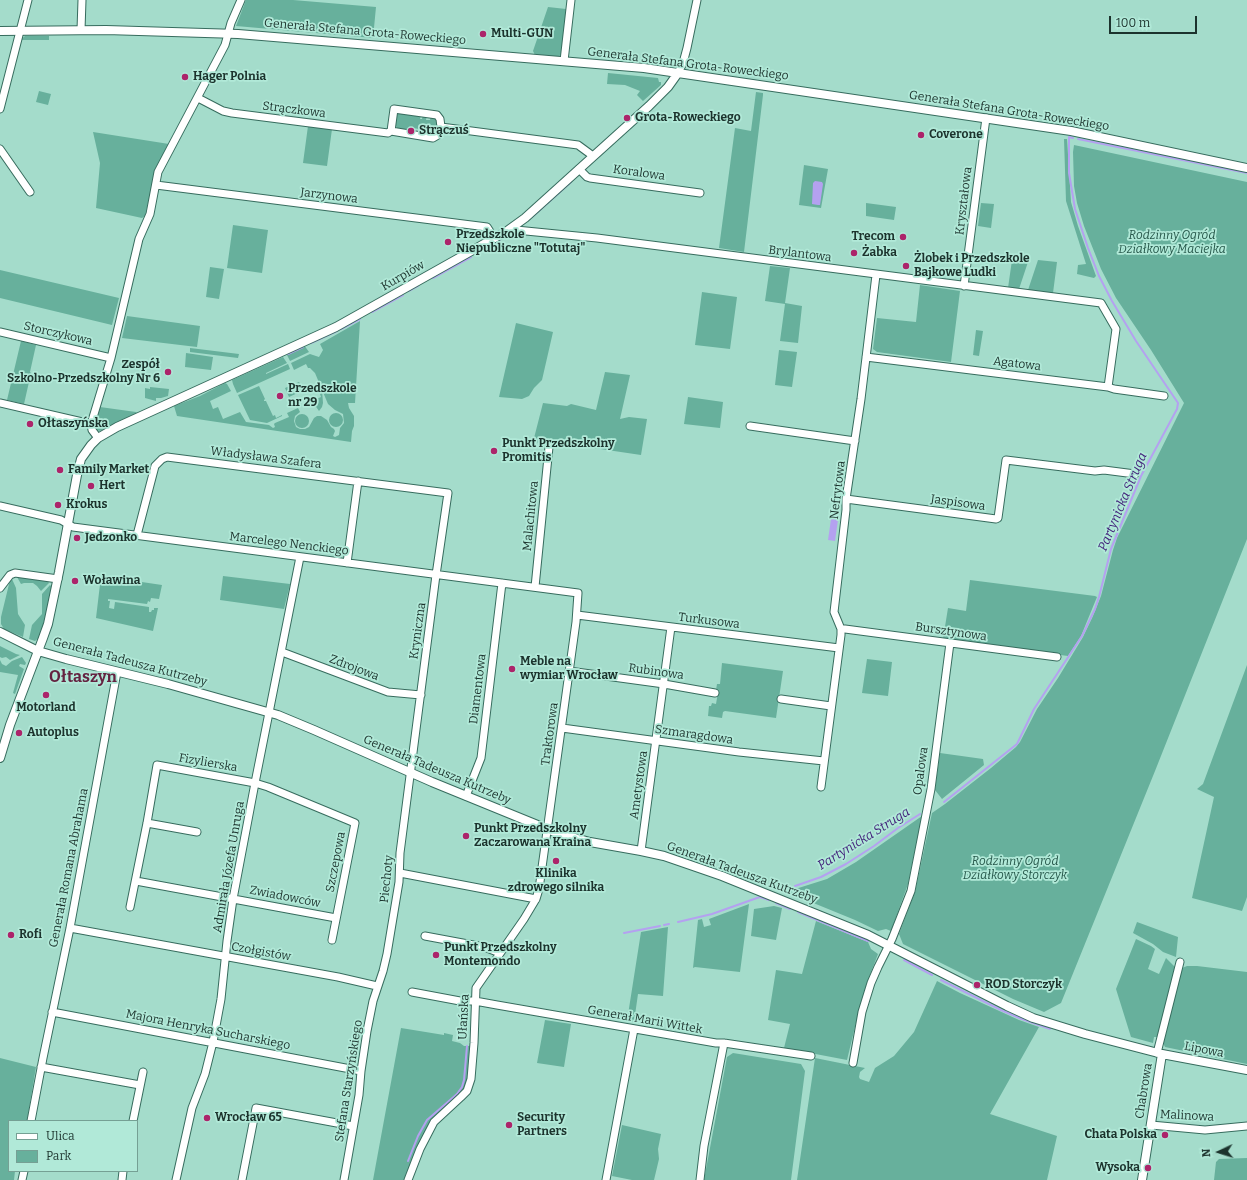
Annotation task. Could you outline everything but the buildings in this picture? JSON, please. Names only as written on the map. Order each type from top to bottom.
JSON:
[{"type":"street","points":[[0,109],[28,0]]},
{"type":"street","points":[[81,30],[82,0]]},
{"type":"street","points":[[0,758],[10,725],[48,624],[55,579],[68,524],[76,478],[80,463],[88,449],[98,438],[92,430],[91,424],[111,358],[137,245],[150,214],[158,172],[226,45],[231,23],[241,0]]},
{"type":"street","points":[[564,61],[571,0]]},
{"type":"street","points":[[678,73],[683,63],[687,48],[697,0]]},
{"type":"street","name":"Generała Stefana Grota-Roweckiego","points":[[0,31],[81,30],[229,33],[644,68],[1070,131],[1247,168]]},
{"type":"street","name":"Kurpiów","points":[[98,438],[117,427],[336,327],[513,227],[649,106],[668,87],[678,73]]},
{"type":"street","name":"Strączkowa","points":[[198,98],[223,112],[388,133],[391,132],[433,138],[438,135],[441,127]]},
{"type":"street","points":[[391,132],[394,109],[437,115],[440,119],[441,127],[578,145],[593,156]]},
{"type":"street","name":"Kryształowa","points":[[964,286],[986,118]]},
{"type":"street","points":[[0,149],[30,192]]},
{"type":"street","name":"Koralowa","points":[[579,168],[587,177],[590,178],[700,193]]},
{"type":"street","name":"Jarzynowa","points":[[156,185],[487,227],[494,238]]},
{"type":"street","points":[[521,220],[528,231]]},
{"type":"street","name":"Brylantowa","points":[[513,227],[516,230],[597,238],[1100,303],[1116,329],[1108,387]]},
{"type":"street","name":"Nefrytowa","points":[[821,787],[841,629],[834,612],[846,499],[855,441],[876,275]]},
{"type":"street","name":"Storczykowa","points":[[0,332],[111,358]]},
{"type":"street","name":"Agatowa","points":[[866,357],[1108,387],[1114,390],[1164,396]]},
{"type":"street","points":[[0,403],[91,424]]},
{"type":"street","points":[[750,426],[855,441]]},
{"type":"street","name":"Malachitowa","points":[[535,587],[549,447]]},
{"type":"street","name":"Władysława Szafera","points":[[137,535],[155,466],[162,459],[167,457],[448,494]]},
{"type":"street","name":"Jaspisowa","points":[[846,499],[996,519],[998,518],[1006,460],[1095,471],[1104,470],[1135,474]]},
{"type":"street","points":[[347,563],[358,481]]},
{"type":"street","name":"Kryniczna","points":[[411,772],[420,695],[448,494]]},
{"type":"street","name":"Marcelego Nenckiego","points":[[0,506],[61,520],[73,527],[578,593]]},
{"type":"street","name":"Admirała Józefa Unruga","points":[[176,1180],[192,1108],[205,1074],[213,1042],[221,999],[233,899],[300,557]]},
{"type":"street","points":[[0,588],[10,576],[16,573],[55,579]]},
{"type":"street","name":"Diamentowa","points":[[466,796],[481,758],[502,583]]},
{"type":"street","name":"Traktorowa","points":[[547,830],[577,615],[578,593]]},
{"type":"street","name":"Turkusowa","points":[[577,615],[839,648]]},
{"type":"street","name":"Ametystowa","points":[[641,851],[671,627]]},
{"type":"street","name":"Bursztynowa","points":[[841,629],[1057,657]]},
{"type":"street","name":"Generała Tadeusza Kutrzeby","points":[[0,632],[38,651],[77,662],[162,682],[269,712],[547,830],[590,842],[641,851],[685,863],[722,876],[868,935],[1007,1006],[1034,1018],[1085,1034],[1158,1053]]},
{"type":"street","name":"Opalowa","points":[[852,1063],[867,996],[911,891],[931,789],[950,643]]},
{"type":"street","name":"Zdrojowa","points":[[282,652],[388,692],[420,695]]},
{"type":"street","name":"Rubinowa","points":[[569,671],[664,684],[715,693]]},
{"type":"street","name":"Generała Romana Abrahama","points":[[31,1120],[70,928],[117,672]]},
{"type":"street","points":[[781,699],[832,706]]},
{"type":"street","name":"Szmaragdowa","points":[[562,728],[739,752],[824,761]]},
{"type":"street","name":"Fizylierska","points":[[147,823],[157,765],[255,783]]},
{"type":"street","name":"Piechoty","points":[[377,986],[383,972],[387,954],[400,873],[400,853],[411,772]]},
{"type":"street","name":"Szczepowa","points":[[255,783],[268,787],[355,824],[332,940]]},
{"type":"street","points":[[130,907],[147,823],[196,832]]},
{"type":"street","name":"Ułańska","points":[[408,1180],[420,1149],[434,1122],[465,1094],[469,1086],[474,1043],[476,988],[524,920],[536,899],[540,886],[547,830]]},
{"type":"street","points":[[400,873],[536,899]]},
{"type":"street","name":"Zwiadowców","points":[[136,881],[336,918]]},
{"type":"street","name":"Czołgistów","points":[[70,928],[338,977],[377,986]]},
{"type":"street","points":[[426,936],[484,947],[500,953]]},
{"type":"street","points":[[1158,1053],[1180,962]]},
{"type":"street","name":"Stefana Starzyńskiego","points":[[344,1180],[359,1095],[360,1071],[377,986]]},
{"type":"street","name":"Generał Marii Wittek","points":[[412,992],[460,1001],[475,1001],[716,1043],[811,1056]]},
{"type":"street","name":"Majora Henryka Sucharskiego","points":[[52,1012],[360,1071]]},
{"type":"street","points":[[606,1180],[634,1029]]},
{"type":"street","points":[[700,1180],[704,1146],[724,1043]]},
{"type":"street","name":"Lipowa","points":[[1158,1053],[1247,1070]]},
{"type":"street","name":"Chabrowa","points":[[1142,1180],[1158,1053]]},
{"type":"street","points":[[41,1067],[140,1085]]},
{"type":"street","points":[[133,1120],[142,1072]]},
{"type":"street","points":[[242,1180],[256,1108],[353,1126]]},
{"type":"street","name":"Malinowa","points":[[1150,1125],[1205,1130],[1247,1126]]},
{"type":"green space","points":[[246,0],[293,0],[376,7],[373,38],[236,26]]},
{"type":"green space","points":[[548,7],[566,9],[562,54],[558,57],[535,55],[533,51]]},
{"type":"green space","points":[[25,36],[49,36],[49,40],[20,40]]},
{"type":"green space","points":[[608,73],[658,78],[661,85],[643,101],[637,95],[640,91],[625,85],[607,84]]},
{"type":"green space","points":[[39,91],[51,94],[48,105],[36,102]]},
{"type":"green space","points":[[756,92],[763,93],[763,95],[744,252],[719,248],[735,128],[751,131]]},
{"type":"green space","points":[[399,113],[421,115],[420,119],[422,119],[423,115],[427,115],[426,120],[430,120],[431,116],[437,123],[437,128],[434,133],[431,134],[425,134],[425,130],[413,128],[412,133],[399,130],[395,125],[395,117]]},
{"type":"green space","points":[[308,126],[332,129],[327,166],[303,163]]},
{"type":"green space","points":[[93,132],[169,144],[156,169],[145,216],[142,218],[96,208],[100,163]]},
{"type":"green space","points":[[1064,139],[1067,139],[1071,202],[1096,276],[1094,278],[1077,274],[1078,265],[1086,264],[1066,201]]},
{"type":"green space","points":[[1074,145],[1247,182],[1247,539],[1061,1003],[1044,1012],[1013,999],[903,944],[899,934],[915,892],[932,813],[991,768],[1020,742],[1037,709],[1083,637],[1101,596],[1117,538],[1184,403],[1116,298],[1101,269],[1084,226],[1077,203],[1074,186]]},
{"type":"green space","points":[[804,165],[828,169],[821,208],[799,205]]},
{"type":"green space","points":[[866,203],[896,207],[894,220],[866,216]]},
{"type":"green space","points":[[981,203],[994,204],[991,228],[978,226]]},
{"type":"green space","points":[[233,225],[268,230],[262,273],[227,268]]},
{"type":"green space","points":[[1012,260],[1028,262],[1019,289],[1008,288]]},
{"type":"green space","points":[[1038,260],[1057,262],[1053,293],[1028,290]]},
{"type":"green space","points":[[770,266],[790,268],[785,303],[802,306],[798,343],[780,341],[785,304],[765,301]]},
{"type":"green space","points":[[210,267],[224,269],[219,299],[206,297]]},
{"type":"green space","points":[[0,270],[119,298],[112,325],[0,298]]},
{"type":"green space","points":[[920,285],[960,291],[951,362],[877,352],[873,349],[877,318],[916,322]]},
{"type":"green space","points":[[702,292],[737,297],[730,349],[695,345]]},
{"type":"green space","points":[[127,316],[200,326],[197,347],[122,338]]},
{"type":"green space","points":[[360,321],[355,403],[348,403],[354,416],[351,442],[177,416],[174,406],[200,396],[225,383],[231,391],[210,401],[213,409],[218,407],[223,419],[240,412],[246,422],[269,425],[273,428],[275,427],[275,423],[289,417],[287,413],[298,408],[300,412],[295,416],[294,421],[296,427],[305,429],[309,427],[314,418],[321,416],[327,420],[334,429],[335,431],[333,436],[335,437],[339,435],[340,428],[344,423],[343,414],[328,404],[315,373],[308,368],[306,364],[294,370],[291,363],[310,354],[319,357],[323,350],[320,344]]},
{"type":"green space","points":[[516,323],[553,332],[542,380],[529,396],[522,399],[499,397]]},
{"type":"green space","points":[[976,330],[983,331],[979,356],[973,355]]},
{"type":"green space","points":[[21,341],[36,345],[24,404],[7,400]]},
{"type":"green space","points":[[304,345],[309,352],[290,361],[286,353]]},
{"type":"green space","points":[[190,348],[239,354],[238,358],[190,352]]},
{"type":"green space","points":[[779,350],[797,352],[792,387],[775,385]]},
{"type":"green space","points":[[186,353],[213,357],[211,370],[185,367]]},
{"type":"green space","points":[[283,357],[287,363],[266,374],[288,364],[290,369],[237,393],[232,380]]},
{"type":"green space","points":[[605,372],[630,375],[620,419],[629,417],[647,419],[641,455],[587,447],[533,442],[543,403],[567,406],[571,404],[596,410]]},
{"type":"green space","points":[[299,382],[304,390],[289,397],[285,388]]},
{"type":"green space","points":[[259,386],[265,399],[264,401],[266,401],[273,416],[275,415],[276,418],[282,415],[267,423],[250,420],[238,395]]},
{"type":"green space","points":[[150,387],[169,389],[168,396],[156,398],[156,401],[145,398],[145,388],[150,389]]},
{"type":"green space","points":[[322,390],[323,403],[319,411],[312,401],[321,397],[319,391]]},
{"type":"green space","points":[[688,397],[723,402],[720,428],[684,424]]},
{"type":"green space","points":[[100,407],[137,413],[100,431],[96,430],[95,427]]},
{"type":"green space","points":[[336,413],[341,415],[343,420],[341,425],[336,427],[331,425],[329,420],[331,415]]},
{"type":"green space","points":[[302,414],[307,416],[309,421],[307,426],[302,428],[297,426],[295,421],[297,416]]},
{"type":"green space","points":[[101,576],[162,585],[159,599],[151,598],[150,602],[148,601],[147,604],[108,599],[108,601],[110,601],[109,608],[114,609],[115,602],[149,607],[149,612],[154,610],[154,608],[158,608],[153,631],[96,618]]},
{"type":"green space","points":[[223,576],[290,584],[284,609],[220,600]]},
{"type":"green space","points":[[17,577],[47,580],[49,583],[41,591],[33,583],[21,584]]},
{"type":"green space","points":[[12,579],[16,588],[18,614],[25,625],[23,637],[4,629],[1,624],[1,617],[10,580]]},
{"type":"green space","points":[[970,580],[1097,597],[1081,636],[1068,656],[943,639],[948,608],[966,611]]},
{"type":"green space","points":[[50,585],[52,587],[40,637],[35,641],[29,639],[32,625],[42,614],[42,594]]},
{"type":"green space","points":[[0,646],[20,655],[10,660],[6,657],[2,658],[0,657]]},
{"type":"green space","points":[[22,657],[26,663],[25,665],[20,664],[19,666],[24,669],[15,694],[13,693],[18,675],[0,672],[0,660],[2,664],[6,666],[12,661]]},
{"type":"green space","points":[[867,659],[892,662],[888,696],[862,693]]},
{"type":"green space","points":[[722,663],[783,671],[776,718],[725,711],[723,712],[722,718],[708,716],[709,706],[711,706],[712,703],[716,704],[718,692],[716,690],[717,684],[720,684]]},
{"type":"green space","points":[[1247,665],[1247,897],[1242,911],[1192,898],[1214,797],[1197,789],[1203,784]]},
{"type":"green space","points":[[940,753],[983,759],[984,765],[942,799],[935,790]]},
{"type":"green space","points":[[922,816],[908,884],[891,931],[886,929],[878,931],[789,893],[789,891],[827,879],[856,862]]},
{"type":"green space","points":[[749,904],[740,972],[693,968],[698,920],[702,919],[704,927],[711,925],[709,919]]},
{"type":"green space","points":[[774,906],[782,908],[776,940],[751,936],[754,909]]},
{"type":"green space","points":[[816,921],[868,942],[871,949],[878,954],[860,1006],[847,1060],[784,1048],[790,1024],[768,1020],[776,970],[802,974]]},
{"type":"green space","points":[[1137,922],[1178,937],[1176,957],[1163,952],[1153,944],[1133,933]]},
{"type":"green space","points":[[668,927],[663,996],[638,994],[634,1022],[627,1021],[641,932]]},
{"type":"green space","points":[[1136,939],[1155,949],[1148,969],[1159,974],[1166,958],[1175,967],[1157,1037],[1154,1037],[1153,1043],[1131,1037],[1116,989]]},
{"type":"green space","points":[[1187,966],[1247,972],[1247,1064],[1165,1047],[1163,1043],[1182,968]]},
{"type":"green space","points":[[937,981],[1019,1020],[1039,1027],[990,1114],[1057,1136],[1047,1180],[797,1180],[815,1058],[865,1068],[860,1072],[859,1077],[860,1079],[869,1082],[875,1068],[894,1056],[914,1032]]},
{"type":"green space","points":[[545,1020],[571,1024],[564,1067],[537,1063]]},
{"type":"green space","points":[[401,1028],[444,1035],[444,1033],[453,1035],[452,1041],[460,1043],[464,1046],[471,1046],[468,1079],[460,1095],[429,1123],[416,1149],[405,1180],[373,1180]]},
{"type":"green space","points":[[733,1053],[801,1064],[805,1071],[791,1180],[704,1180],[727,1057]]},
{"type":"green space","points":[[0,1058],[36,1067],[27,1120],[8,1120],[8,1172],[15,1172],[14,1180],[0,1180]]},
{"type":"green space","points":[[622,1125],[661,1134],[658,1149],[659,1159],[654,1180],[632,1180],[612,1176]]},
{"type":"green space","points":[[1247,1158],[1247,1180],[1214,1180],[1216,1162],[1219,1159]]},
{"type":"shaded area","points":[[815,181],[822,182],[823,184],[820,205],[812,204],[813,183]]},
{"type":"shaded area","points":[[833,505],[840,506],[835,541],[828,540]]},
{"type":"waterway","name":"Partynicka Struga","points":[[944,802],[1017,744],[1034,709],[1082,636],[1095,609],[1111,549],[1141,476],[1177,409],[1178,403],[1136,341],[1112,301],[1099,276],[1088,248],[1075,209],[1069,173],[1069,137],[1073,138]]},
{"type":"waterway","points":[[1078,139],[1247,173]]},
{"type":"waterway","points":[[532,217],[571,182]]},
{"type":"waterway","points":[[485,249],[512,232]]},
{"type":"waterway","points":[[433,278],[471,257]]},
{"type":"waterway","points":[[409,291],[418,286]]},
{"type":"waterway","points":[[372,312],[403,295]]},
{"type":"waterway","points":[[341,329],[360,319]]},
{"type":"waterway","points":[[311,343],[337,331]]},
{"type":"waterway","points":[[288,354],[303,347]]},
{"type":"waterway","name":"Partynicka Struga","points":[[795,886],[821,877],[846,864],[920,814]]},
{"type":"waterway","name":"Partynicka Struga","points":[[678,922],[712,914],[760,897],[769,900]]},
{"type":"waterway","points":[[776,903],[790,909]]},
{"type":"waterway","points":[[798,912],[868,941]]},
{"type":"waterway","name":"Partynicka Struga","points":[[664,925],[669,924]]},
{"type":"waterway","name":"Partynicka Struga","points":[[624,933],[660,926]]},
{"type":"waterway","points":[[904,960],[932,975]]},
{"type":"waterway","points":[[941,980],[1001,1010],[1050,1029]]},
{"type":"waterway","name":"Partynicka Struga","points":[[408,1161],[418,1136],[427,1120],[457,1094],[462,1087],[467,1046]]},
{"type":"place","name":"Multi-GUN","points":[[483,34]]},
{"type":"place","name":"Hager Polnia","points":[[185,77]]},
{"type":"place","name":"Grota-Roweckiego","points":[[627,118]]},
{"type":"place","name":"Strączuś","points":[[411,131]]},
{"type":"place","name":"Coverone","points":[[921,135]]},
{"type":"place","name":"Trecom","points":[[903,237]]},
{"type":"place","name":"Przedszkole Niepubliczne \"Totutaj\"","points":[[448,242]]},
{"type":"place","name":"Żabka","points":[[854,253]]},
{"type":"place","name":"Żlobek i Przedszkole Bajkowe Ludki","points":[[906,266]]},
{"type":"place","name":"Zespół Szkolno-Przedszkolny Nr 6","points":[[168,372]]},
{"type":"place","name":"Przedszkole nr 29","points":[[280,396]]},
{"type":"place","name":"Ołtaszyńska","points":[[30,424]]},
{"type":"place","name":"Punkt Przedszkolny Promitis","points":[[494,451]]},
{"type":"place","name":"Family Market","points":[[60,470]]},
{"type":"place","name":"Hert","points":[[91,486]]},
{"type":"place","name":"Krokus","points":[[58,505]]},
{"type":"place","name":"Jedzonko","points":[[77,538]]},
{"type":"place","name":"Woławina","points":[[75,581]]},
{"type":"place","name":"Meble na wymiar Wrocław","points":[[512,669]]},
{"type":"place","name":"Motorland","points":[[46,695]]},
{"type":"place","name":"Autoplus","points":[[19,733]]},
{"type":"place","name":"Punkt Przedszkolny Zaczarowana Kraina","points":[[466,836]]},
{"type":"place","name":"Klinika zdrowego silnika","points":[[556,861]]},
{"type":"place","name":"Rofi","points":[[11,935]]},
{"type":"place","name":"Punkt Przedszkolny Montemondo","points":[[436,955]]},
{"type":"place","name":"ROD Storczyk","points":[[977,985]]},
{"type":"place","name":"Wrocław 65","points":[[207,1118]]},
{"type":"place","name":"Security Partners","points":[[509,1125]]},
{"type":"place","name":"Chata Polska","points":[[1165,1135]]},
{"type":"place","name":"Wysoka","points":[[1148,1168]]},
{"type":"district","name":"Ołtaszyn","points":[[83,678]]},
{"type":"park label","name":"Rodzinny Ogród Działkowy Maciejka","points":[[1172,243]]},
{"type":"park label","name":"Rodzinny Ogród Działkowy Storczyk","points":[[1015,869]]}]
